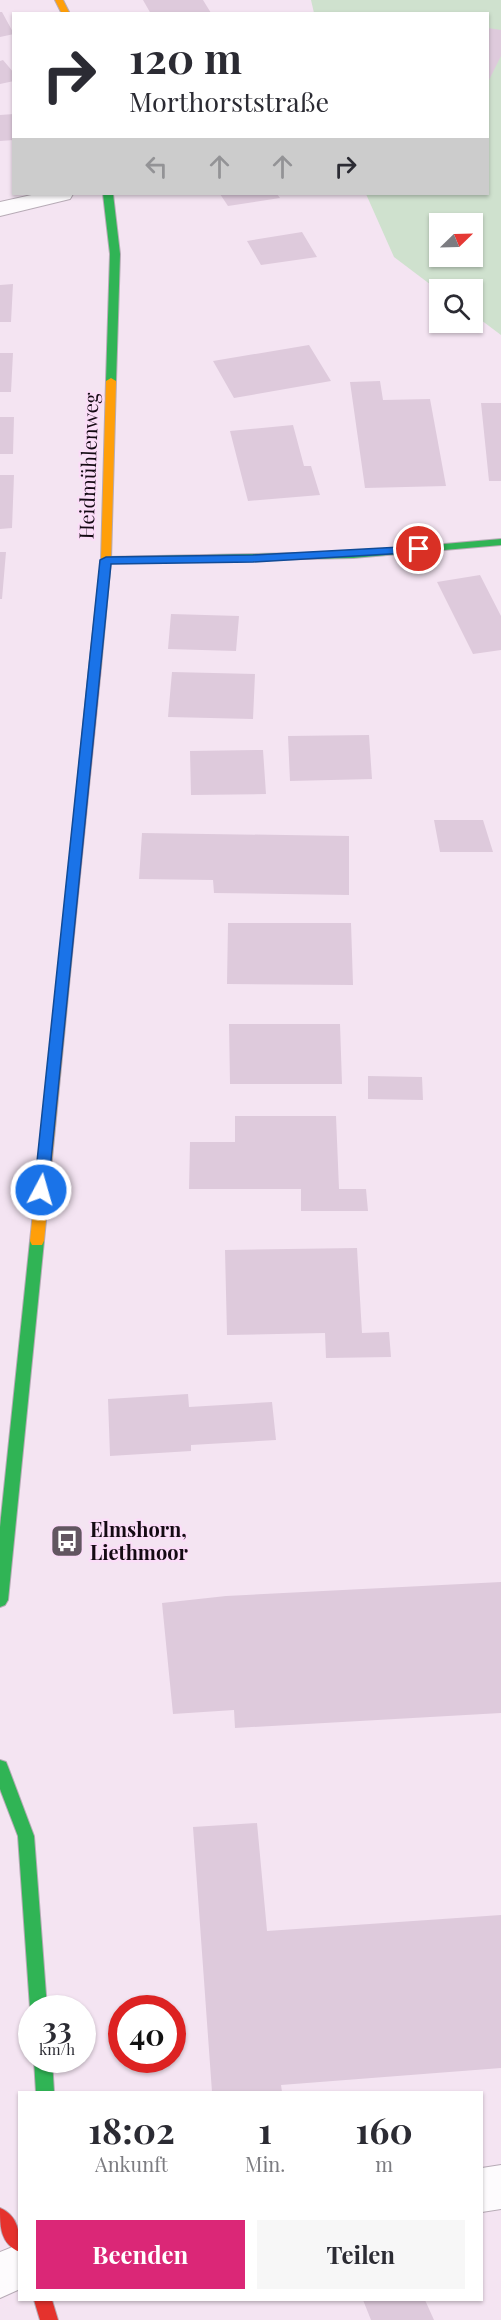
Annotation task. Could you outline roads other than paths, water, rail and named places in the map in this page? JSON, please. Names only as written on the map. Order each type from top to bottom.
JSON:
[{"type":"street","points":[[0,209],[58,195]]},
{"type":"street","name":"Heidmühlenweg","points":[[0,1599],[106,560],[115,254],[108,195]]},
{"type":"street","points":[[106,560],[264,558],[501,542]]},
{"type":"street","points":[[0,1767],[26,1836],[38,1995]]},
{"type":"street","points":[[44,2073],[45,2091]]},
{"type":"street","points":[[483,2190],[501,2187]]},
{"type":"street","points":[[0,2217],[18,2240]]},
{"type":"street","points":[[0,2275],[18,2267]]},
{"type":"street","points":[[43,2301],[49,2320]]},
{"type":"place","name":"Elmshorn, Liethmoor","points":[[67,1541]]}]
